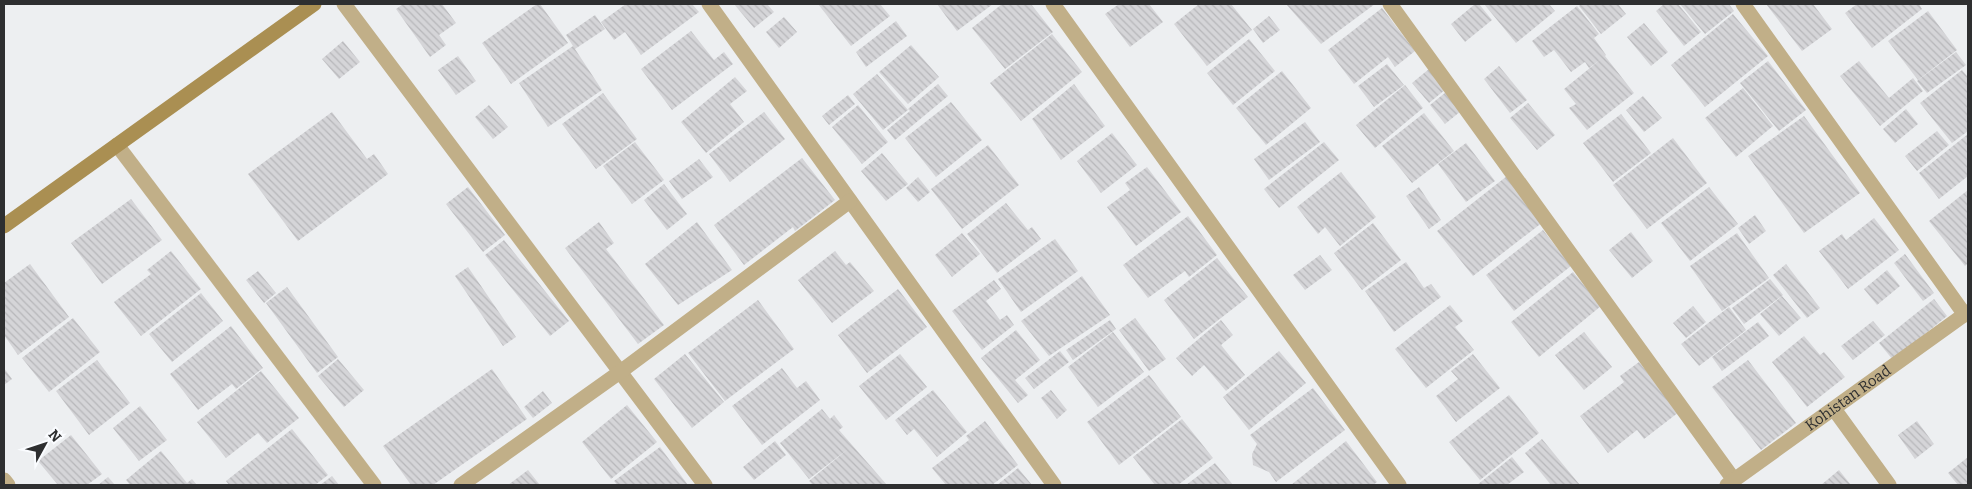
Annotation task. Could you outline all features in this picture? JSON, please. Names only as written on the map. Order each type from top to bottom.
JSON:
[{"type":"main road","points":[[4,226],[314,4]]},
{"type":"street","points":[[344,4],[705,485]]},
{"type":"street","points":[[709,4],[1054,485]]},
{"type":"street","points":[[1054,4],[1399,485]]},
{"type":"street","points":[[1390,4],[1730,483]]},
{"type":"street","points":[[1743,4],[1966,313]]},
{"type":"street","points":[[117,145],[374,485]]},
{"type":"street","points":[[461,485],[620,372],[850,201]]},
{"type":"street","name":"Kohistan Road","points":[[1730,483],[1966,313]]},
{"type":"street","points":[[1834,409],[1889,485]]},
{"type":"street","points":[[4,480],[8,485]]},
{"type":"building","points":[[403,4],[442,4],[456,23],[439,35],[446,45],[430,57],[396,9]]},
{"type":"building","points":[[537,4],[540,4],[568,43],[511,84],[482,43]]},
{"type":"building","points":[[626,4],[692,4],[699,12],[641,55],[625,32],[614,40],[601,22]]},
{"type":"building","points":[[734,4],[767,4],[774,12],[754,28]]},
{"type":"building","points":[[818,4],[880,4],[890,16],[851,46]]},
{"type":"building","points":[[937,4],[993,4],[957,31]]},
{"type":"building","points":[[1002,4],[1031,4],[1053,32],[1005,69],[972,28]]},
{"type":"building","points":[[1119,4],[1149,4],[1163,22],[1130,47],[1105,14]]},
{"type":"building","points":[[1199,4],[1231,4],[1252,30],[1207,66],[1174,24]]},
{"type":"building","points":[[1286,4],[1375,4],[1321,44]]},
{"type":"building","points":[[1475,4],[1479,4],[1492,20],[1465,42],[1451,24]]},
{"type":"building","points":[[1484,4],[1549,4],[1555,11],[1516,43]]},
{"type":"building","points":[[1581,4],[1618,4],[1626,14],[1601,34],[1579,6]]},
{"type":"building","points":[[1664,4],[1678,4],[1701,32],[1684,46],[1656,11]]},
{"type":"building","points":[[1680,4],[1729,4],[1734,11],[1705,34]]},
{"type":"building","points":[[1766,4],[1813,4],[1832,29],[1802,51]]},
{"type":"building","points":[[1857,4],[1919,4],[1922,9],[1872,48],[1845,13]]},
{"type":"building","points":[[1577,6],[1599,34],[1594,38],[1605,56],[1634,93],[1587,130],[1569,108],[1576,104],[1564,89],[1601,59],[1589,68],[1585,62],[1571,72],[1554,50],[1544,57],[1532,41]]},
{"type":"building","points":[[1382,8],[1415,51],[1395,67],[1388,57],[1354,84],[1328,50]]},
{"type":"building","points":[[1928,11],[1957,50],[1918,80],[1888,41]]},
{"type":"building","points":[[1733,14],[1768,56],[1705,107],[1671,65]]},
{"type":"building","points":[[595,15],[605,29],[575,49],[602,90],[548,127],[519,83],[573,46],[566,35]]},
{"type":"building","points":[[1269,16],[1280,30],[1263,43],[1253,29]]},
{"type":"building","points":[[784,17],[797,32],[779,48],[766,32]]},
{"type":"building","points":[[896,21],[907,36],[866,67],[856,52]]},
{"type":"building","points":[[1644,23],[1668,52],[1651,66],[1627,37]]},
{"type":"building","points":[[691,31],[714,60],[724,52],[733,64],[672,110],[641,69]]},
{"type":"building","points":[[1052,34],[1082,72],[1021,121],[990,83]]},
{"type":"building","points":[[1249,39],[1275,71],[1233,105],[1207,73]]},
{"type":"building","points":[[343,41],[360,62],[339,79],[322,59]]},
{"type":"building","points":[[911,45],[939,77],[908,104],[879,72]]},
{"type":"building","points":[[1956,52],[1966,65],[1927,93],[1917,81]]},
{"type":"building","points":[[458,56],[476,81],[456,95],[438,70]]},
{"type":"building","points":[[1768,61],[1806,110],[1779,131],[1740,83]]},
{"type":"building","points":[[1859,61],[1889,98],[1913,78],[1923,91],[1880,126],[1840,76]]},
{"type":"building","points":[[1387,64],[1404,85],[1374,107],[1358,86]]},
{"type":"building","points":[[1499,66],[1527,100],[1510,113],[1484,79]]},
{"type":"building","points":[[1429,69],[1446,89],[1429,103],[1412,83]]},
{"type":"building","points":[[1962,70],[1968,77],[1968,131],[1952,143],[1920,103]]},
{"type":"building","points":[[1282,71],[1311,108],[1266,145],[1236,108]]},
{"type":"building","points":[[877,74],[908,110],[883,130],[853,94]]},
{"type":"building","points":[[735,77],[747,91],[730,104],[744,122],[706,153],[681,122]]},
{"type":"building","points":[[938,84],[948,96],[895,140],[887,130],[910,111],[908,109]]},
{"type":"building","points":[[1074,84],[1105,126],[1061,160],[1032,119]]},
{"type":"building","points":[[1405,85],[1423,108],[1375,148],[1356,125]]},
{"type":"building","points":[[1743,88],[1773,126],[1736,157],[1705,118]]},
{"type":"building","points":[[1446,92],[1461,111],[1445,124],[1430,105]]},
{"type":"building","points":[[603,93],[637,139],[596,169],[562,124]]},
{"type":"building","points":[[848,95],[855,104],[829,125],[822,116]]},
{"type":"building","points":[[1643,96],[1662,118],[1644,132],[1626,110]]},
{"type":"building","points":[[951,102],[982,140],[936,177],[905,138]]},
{"type":"building","points":[[1528,103],[1555,135],[1537,150],[1510,118]]},
{"type":"building","points":[[489,105],[508,127],[493,139],[475,117]]},
{"type":"building","points":[[858,105],[888,142],[862,164],[832,127]]},
{"type":"building","points":[[1906,109],[1918,124],[1895,143],[1883,129]]},
{"type":"building","points":[[332,112],[367,159],[374,154],[388,174],[298,241],[248,174]]},
{"type":"building","points":[[764,112],[785,139],[730,182],[709,154]]},
{"type":"building","points":[[1424,113],[1454,151],[1412,183],[1382,146]]},
{"type":"building","points":[[1621,114],[1651,153],[1613,182],[1583,143]]},
{"type":"building","points":[[1804,116],[1860,193],[1804,233],[1748,156]]},
{"type":"building","points":[[1305,122],[1320,142],[1269,180],[1254,159]]},
{"type":"building","points":[[1937,131],[1949,145],[1917,171],[1905,156]]},
{"type":"building","points":[[1112,133],[1137,165],[1101,193],[1077,161]]},
{"type":"building","points":[[1968,134],[1968,176],[1939,199],[1919,173]]},
{"type":"building","points":[[1673,138],[1707,183],[1647,229],[1613,185]]},
{"type":"building","points":[[635,142],[664,180],[632,204],[603,166]]},
{"type":"building","points":[[1324,142],[1339,160],[1279,208],[1264,189]]},
{"type":"building","points":[[1466,143],[1495,181],[1466,202],[1438,164]]},
{"type":"building","points":[[988,145],[1019,185],[962,229],[931,189]]},
{"type":"building","points":[[882,153],[908,184],[886,201],[861,171]]},
{"type":"building","points":[[802,158],[835,200],[795,231],[793,227],[744,265],[714,225]]},
{"type":"building","points":[[699,159],[713,177],[682,199],[669,181]]},
{"type":"building","points":[[1147,167],[1181,212],[1136,246],[1107,207],[1130,190],[1125,183]]},
{"type":"building","points":[[1341,172],[1376,217],[1340,246],[1325,227],[1318,234],[1297,207]]},
{"type":"building","points":[[1507,176],[1543,222],[1473,276],[1437,231]]},
{"type":"building","points":[[918,177],[930,192],[918,202],[906,188]]},
{"type":"building","points":[[664,184],[687,214],[667,230],[644,200]]},
{"type":"building","points":[[468,187],[505,235],[483,252],[446,204]]},
{"type":"building","points":[[1419,187],[1441,220],[1429,229],[1406,196]]},
{"type":"building","points":[[1709,187],[1738,224],[1690,261],[1661,223]]},
{"type":"building","points":[[1968,190],[1968,263],[1965,266],[1929,221]]},
{"type":"building","points":[[131,199],[162,240],[102,284],[71,243]]},
{"type":"building","points":[[1006,203],[1028,230],[1032,227],[1041,239],[997,273],[967,234]]},
{"type":"building","points":[[1755,215],[1766,231],[1749,244],[1738,228]]},
{"type":"building","points":[[1188,216],[1217,255],[1189,277],[1185,271],[1148,298],[1123,265]]},
{"type":"building","points":[[1874,218],[1899,250],[1848,289],[1819,251],[1842,234],[1846,240]]},
{"type":"building","points":[[599,222],[614,243],[606,249],[664,325],[638,344],[565,248]]},
{"type":"building","points":[[697,222],[732,270],[678,305],[645,264]]},
{"type":"building","points":[[1373,223],[1401,260],[1362,290],[1334,253]]},
{"type":"building","points":[[1543,230],[1571,266],[1514,311],[1486,275]]},
{"type":"building","points":[[1631,232],[1653,261],[1632,278],[1609,250]]},
{"type":"building","points":[[962,233],[980,254],[952,277],[935,255]]},
{"type":"building","points":[[1737,233],[1769,278],[1722,311],[1690,266]]},
{"type":"building","points":[[1055,239],[1078,271],[1021,312],[998,279]]},
{"type":"building","points":[[504,240],[569,321],[550,336],[485,255]]},
{"type":"building","points":[[171,251],[201,289],[141,336],[114,302],[151,274],[147,270]]},
{"type":"building","points":[[835,251],[846,265],[850,262],[874,291],[832,323],[798,280]]},
{"type":"building","points":[[1905,254],[1934,293],[1923,301],[1894,263]]},
{"type":"building","points":[[1320,255],[1332,270],[1305,290],[1293,275]]},
{"type":"building","points":[[1217,258],[1248,297],[1194,339],[1164,300]]},
{"type":"building","points":[[1406,262],[1424,288],[1431,284],[1441,297],[1394,332],[1365,291]]},
{"type":"building","points":[[30,264],[69,317],[18,355],[4,335],[4,283]]},
{"type":"building","points":[[1786,264],[1820,308],[1807,318],[1773,275]]},
{"type":"building","points":[[468,267],[516,337],[503,346],[455,276]]},
{"type":"building","points":[[1887,270],[1900,286],[1877,305],[1864,289]]},
{"type":"building","points":[[258,271],[276,293],[264,303],[246,280]]},
{"type":"building","points":[[1573,272],[1601,306],[1539,357],[1511,322]]},
{"type":"building","points":[[1082,276],[1110,315],[1049,356],[1021,321]]},
{"type":"building","points":[[1770,279],[1783,295],[1744,324],[1732,308]]},
{"type":"building","points":[[994,280],[1001,289],[986,301],[1000,320],[1007,315],[1014,325],[982,350],[952,311]]},
{"type":"building","points":[[287,287],[338,357],[317,373],[266,303]]},
{"type":"building","points":[[898,289],[927,327],[867,373],[838,335]]},
{"type":"building","points":[[201,293],[223,321],[172,362],[149,334]]},
{"type":"building","points":[[1782,296],[1801,318],[1779,336],[1760,314]]},
{"type":"building","points":[[1934,299],[1947,316],[1893,360],[1879,343]]},
{"type":"building","points":[[758,300],[794,349],[725,401],[688,353]]},
{"type":"building","points":[[1450,305],[1463,321],[1455,327],[1474,350],[1426,388],[1395,349]]},
{"type":"building","points":[[1693,306],[1706,322],[1686,338],[1673,323]]},
{"type":"building","points":[[1729,307],[1746,330],[1699,366],[1681,344]]},
{"type":"building","points":[[73,318],[100,352],[49,392],[22,358]]},
{"type":"building","points":[[1135,318],[1166,359],[1149,371],[1119,330]]},
{"type":"building","points":[[1110,320],[1116,329],[1073,360],[1066,350]]},
{"type":"building","points":[[1221,320],[1233,335],[1221,345],[1245,375],[1226,391],[1204,365],[1192,376],[1176,358]]},
{"type":"building","points":[[1873,321],[1885,335],[1853,360],[1841,346]]},
{"type":"building","points":[[1758,322],[1769,336],[1722,371],[1712,357]]},
{"type":"building","points":[[231,326],[263,368],[236,389],[232,384],[198,410],[170,374]]},
{"type":"building","points":[[1016,330],[1040,360],[1015,380],[1028,395],[1018,403],[981,358]]},
{"type":"building","points":[[1113,332],[1144,372],[1098,407],[1068,367]]},
{"type":"building","points":[[1584,332],[1612,367],[1584,390],[1555,355]]},
{"type":"building","points":[[1804,336],[1820,355],[1824,352],[1845,377],[1807,407],[1772,362]]},
{"type":"building","points":[[1060,351],[1069,362],[1034,389],[1025,378]]},
{"type":"building","points":[[1279,351],[1306,383],[1249,430],[1223,397]]},
{"type":"building","points":[[685,354],[724,402],[692,428],[654,379]]},
{"type":"building","points":[[900,354],[927,387],[886,420],[859,386]]},
{"type":"building","points":[[1473,354],[1500,388],[1456,422],[1436,396],[1458,379],[1451,371]]},
{"type":"building","points":[[338,359],[364,390],[344,407],[318,376]]},
{"type":"building","points":[[97,360],[130,403],[89,435],[56,391]]},
{"type":"building","points":[[1748,360],[1796,423],[1761,450],[1712,387]]},
{"type":"building","points":[[1639,362],[1679,412],[1644,439],[1637,430],[1608,453],[1580,416],[1624,382],[1620,376]]},
{"type":"building","points":[[4,368],[12,379],[4,385]]},
{"type":"building","points":[[782,368],[797,388],[806,381],[820,400],[762,445],[732,406]]},
{"type":"building","points":[[492,369],[527,419],[433,485],[411,485],[383,446]]},
{"type":"building","points":[[261,371],[299,418],[267,443],[258,433],[226,458],[197,422]]},
{"type":"building","points":[[1149,375],[1181,417],[1119,465],[1087,422]]},
{"type":"building","points":[[1313,388],[1345,430],[1276,482],[1269,472],[1253,465],[1252,454],[1257,444],[1250,435]]},
{"type":"building","points":[[933,390],[967,432],[937,457],[914,429],[907,435],[895,420]]},
{"type":"building","points":[[1051,390],[1067,410],[1057,419],[1041,398]]},
{"type":"building","points":[[543,391],[552,403],[533,418],[524,407]]},
{"type":"building","points":[[1509,395],[1539,433],[1480,480],[1449,442]]},
{"type":"building","points":[[627,405],[657,442],[611,479],[582,442]]},
{"type":"building","points":[[140,406],[167,440],[139,461],[113,428]]},
{"type":"building","points":[[822,409],[830,419],[834,415],[843,427],[839,430],[887,485],[813,485],[809,481],[848,449],[809,479],[780,443]]},
{"type":"building","points":[[1182,419],[1213,458],[1178,485],[1155,485],[1133,457]]},
{"type":"building","points":[[985,421],[1018,465],[992,485],[946,485],[932,468],[969,440],[966,436]]},
{"type":"building","points":[[1917,421],[1934,444],[1915,459],[1898,435]]},
{"type":"building","points":[[292,429],[328,475],[315,485],[229,485],[226,481]]},
{"type":"building","points":[[71,435],[102,474],[87,485],[58,485],[38,461]]},
{"type":"building","points":[[1542,439],[1580,485],[1551,485],[1525,453]]},
{"type":"building","points":[[775,441],[786,455],[754,480],[743,467]]},
{"type":"building","points":[[1346,441],[1377,482],[1373,485],[1291,485]]},
{"type":"building","points":[[660,447],[688,485],[617,485],[614,481]]},
{"type":"building","points":[[161,451],[187,483],[192,479],[197,485],[130,485],[126,480]]},
{"type":"building","points":[[1512,457],[1524,472],[1507,485],[1477,485]]},
{"type":"building","points":[[1968,457],[1968,485],[1958,485],[1948,473]]},
{"type":"building","points":[[1215,463],[1233,485],[1186,485]]},
{"type":"building","points":[[1018,468],[1032,485],[997,485]]},
{"type":"building","points":[[528,470],[540,485],[508,485]]},
{"type":"building","points":[[1839,470],[1851,485],[1821,485]]},
{"type":"building","points":[[332,476],[339,485],[320,485]]},
{"type":"building","points":[[108,477],[115,485],[98,485]]}]
